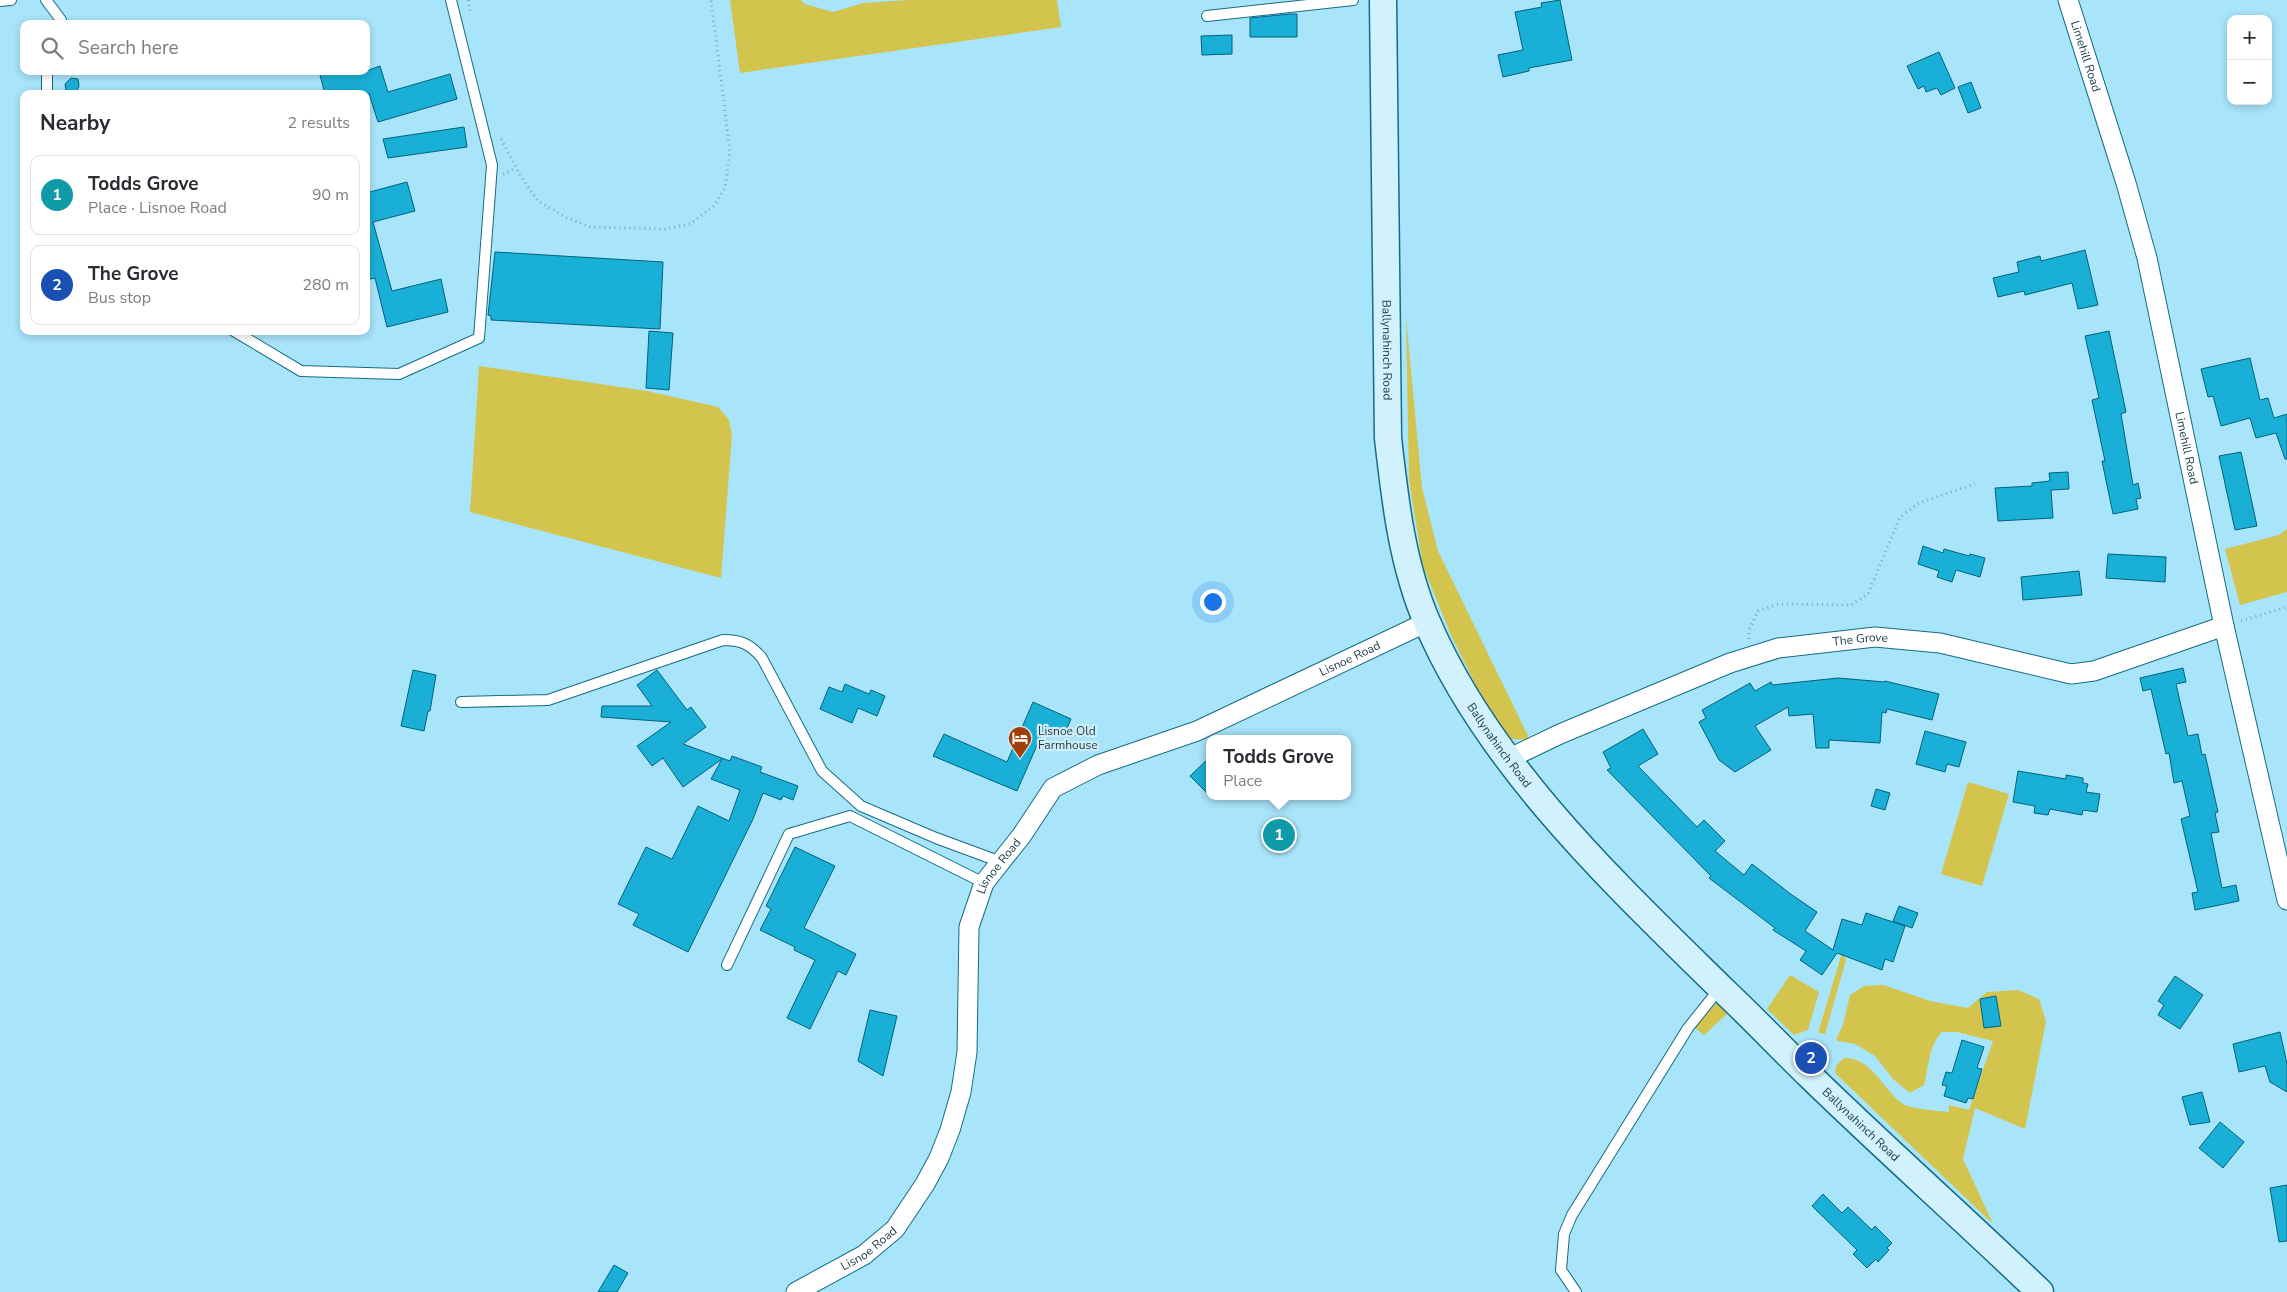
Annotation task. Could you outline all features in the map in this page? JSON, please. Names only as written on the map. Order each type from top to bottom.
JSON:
[{"type":"street","name":"Ballynahinch Road","points":[[1383,0],[1388,438],[1396,504],[1409,571],[1427,622],[1456,680],[1508,760],[1558,820],[1614,881],[1811,1077],[2040,1292]]},
{"type":"street","name":"Limehill Road","points":[[2068,0],[2126,183],[2147,258],[2224,626],[2287,900]]},
{"type":"street","name":"Lisnoe Road","points":[[796,1292],[864,1255],[895,1229],[925,1184],[939,1158],[950,1130],[964,1076],[967,1052],[969,927],[984,883],[1022,835],[1053,788],[1098,764],[1197,731],[1427,622]]},
{"type":"street","name":"The Grove","points":[[1508,760],[1560,734],[1730,663],[1778,648],[1875,636],[1940,643],[2071,674],[2094,671],[2224,626]]},
{"type":"lane","points":[[0,1],[11,0]]},
{"type":"lane","points":[[46,0],[61,20]]},
{"type":"lane","points":[[241,335],[301,371],[400,374],[478,338],[492,166],[451,0]]},
{"type":"lane","points":[[1207,16],[1353,0]]},
{"type":"lane","points":[[47,75],[47,90]]},
{"type":"lane","points":[[461,702],[548,700],[724,640],[740,640],[752,647],[762,658],[822,771],[861,806],[936,838],[1001,862]]},
{"type":"lane","points":[[727,965],[789,834],[850,816],[984,883]]},
{"type":"lane","points":[[1576,1292],[1561,1270],[1564,1234],[1572,1215],[1688,1028],[1721,987]]},
{"type":"path","points":[[468,0],[471,18]]},
{"type":"path","points":[[499,133],[520,175],[538,201],[567,218],[591,227],[665,229],[690,224],[714,206],[725,188],[730,152],[711,0]]},
{"type":"path","points":[[1749,657],[1749,630],[1758,612],[1779,604],[1851,605],[1868,594],[1900,517],[1919,504],[1975,484]]},
{"type":"path","points":[[2224,626],[2287,607]]},
{"type":"shaded area","points":[[730,0],[801,0],[805,4],[833,12],[863,3],[908,0],[1057,0],[1061,27],[740,73]]},
{"type":"shaded area","points":[[1406,317],[1422,488],[1438,551],[1530,740],[1510,739],[1480,694],[1450,633],[1423,566],[1409,480]]},
{"type":"shaded area","points":[[479,366],[647,391],[718,407],[729,420],[732,435],[721,578],[470,512]]},
{"type":"shaded area","points":[[2287,529],[2287,592],[2240,605],[2225,549],[2279,535]]},
{"type":"shaded area","points":[[1968,782],[2009,794],[1982,886],[1941,874]]},
{"type":"shaded area","points":[[1842,953],[1846,960],[1825,1034],[1818,1033]]},
{"type":"shaded area","points":[[1790,975],[1819,992],[1808,1030],[1794,1035],[1767,1009]]},
{"type":"shaded area","points":[[1883,985],[1930,1001],[1968,1008],[1987,992],[2018,990],[2039,999],[2046,1021],[2025,1129],[1975,1108],[1963,1159],[1993,1224],[1835,1073],[1836,1066],[1844,1058],[1854,1059],[1870,1068],[1896,1098],[1907,1106],[1949,1112],[1949,1105],[1969,1110],[1993,1041],[1957,1032],[1942,1032],[1931,1051],[1924,1085],[1910,1093],[1893,1079],[1875,1056],[1855,1044],[1836,1039],[1843,1025],[1850,995],[1864,986]]},
{"type":"shaded area","points":[[1718,1002],[1799,1082],[1728,1013],[1704,1035],[1693,1026]]},
{"type":"building","points":[[1560,0],[1572,60],[1529,68],[1529,71],[1503,77],[1498,55],[1523,50],[1515,12],[1542,7],[1541,3]]},
{"type":"building","points":[[1297,14],[1297,37],[1250,37],[1250,18]]},
{"type":"building","points":[[1232,35],[1232,54],[1202,55],[1201,36]]},
{"type":"building","points":[[1939,52],[1955,88],[1941,95],[1937,88],[1926,92],[1924,86],[1918,89],[1907,66]]},
{"type":"building","points":[[380,66],[388,92],[450,74],[457,99],[378,122],[370,97],[370,90],[324,90],[320,75],[370,75],[370,70]]},
{"type":"building","points":[[71,78],[78,79],[79,86],[77,90],[66,90],[65,84]]},
{"type":"building","points":[[1971,82],[1981,108],[1968,113],[1958,87]]},
{"type":"building","points":[[464,127],[467,147],[388,158],[383,139]]},
{"type":"building","points":[[407,182],[415,211],[373,222],[392,291],[441,279],[448,312],[387,327],[375,278],[370,279],[370,192]]},
{"type":"building","points":[[2085,250],[2098,305],[2078,309],[2072,283],[2025,295],[2024,291],[1998,297],[1993,278],[2019,272],[2017,262],[2040,256],[2041,261]]},
{"type":"building","points":[[495,252],[663,262],[660,329],[491,320],[491,316],[488,315]]},
{"type":"building","points":[[649,331],[673,333],[669,390],[646,388]]},
{"type":"building","points":[[2109,331],[2126,412],[2121,414],[2133,485],[2138,483],[2141,498],[2136,499],[2138,509],[2113,514],[2102,461],[2105,461],[2092,400],[2099,398],[2085,336]]},
{"type":"building","points":[[2250,358],[2260,400],[2268,398],[2274,418],[2287,414],[2287,459],[2285,459],[2276,433],[2256,438],[2250,418],[2221,426],[2213,396],[2208,397],[2201,369]]},
{"type":"building","points":[[2241,452],[2257,526],[2235,530],[2219,456]]},
{"type":"building","points":[[2068,472],[2069,489],[2051,490],[2053,518],[1998,521],[1995,488],[2032,486],[2032,483],[2050,481],[2049,473]]},
{"type":"building","points":[[1923,546],[1943,553],[1944,549],[1985,558],[1980,577],[1956,570],[1952,582],[1937,577],[1939,571],[1918,564]]},
{"type":"building","points":[[2108,554],[2166,557],[2165,582],[2106,578]]},
{"type":"building","points":[[2079,571],[2082,595],[2023,600],[2021,577]]},
{"type":"building","points":[[2183,668],[2186,682],[2176,684],[2188,736],[2198,734],[2202,755],[2205,754],[2218,812],[2215,813],[2219,832],[2211,833],[2222,888],[2236,885],[2239,901],[2195,910],[2192,893],[2198,892],[2181,819],[2190,816],[2182,781],[2174,783],[2169,753],[2166,754],[2151,689],[2143,691],[2140,678]]},
{"type":"building","points":[[413,670],[436,675],[430,711],[428,711],[424,731],[401,726]]},
{"type":"building","points":[[657,670],[687,710],[691,707],[706,727],[683,744],[730,761],[732,756],[762,767],[760,772],[798,786],[793,800],[783,796],[781,800],[763,793],[753,819],[688,952],[633,925],[639,914],[618,904],[646,847],[672,859],[698,806],[729,821],[740,790],[711,779],[722,759],[683,787],[663,758],[652,766],[637,746],[671,722],[601,717],[602,706],[652,706],[637,685]]},
{"type":"building","points":[[1838,678],[1885,681],[1939,694],[1932,720],[1887,709],[1886,713],[1882,712],[1880,743],[1829,740],[1829,748],[1816,748],[1813,714],[1789,716],[1788,707],[1755,726],[1771,750],[1735,772],[1719,760],[1699,722],[1706,718],[1702,710],[1750,683],[1755,691],[1771,682],[1772,685]]},
{"type":"building","points":[[845,684],[869,694],[871,690],[885,696],[877,716],[858,708],[852,723],[820,709],[829,687],[842,692]]},
{"type":"building","points":[[1033,702],[1071,719],[1064,735],[1045,727],[1017,791],[933,756],[944,734],[1007,762]]},
{"type":"building","points":[[1643,729],[1658,754],[1638,766],[1697,827],[1704,820],[1725,841],[1715,851],[1744,875],[1752,864],[1817,912],[1805,931],[1833,950],[1842,919],[1862,925],[1866,913],[1905,926],[1893,962],[1885,959],[1882,970],[1837,953],[1822,975],[1800,960],[1806,951],[1773,930],[1775,928],[1709,878],[1711,876],[1607,770],[1611,768],[1603,752]]},
{"type":"building","points":[[1925,731],[1966,742],[1959,767],[1947,764],[1945,772],[1916,764]]},
{"type":"building","points":[[1206,761],[1206,792],[1190,776]]},
{"type":"building","points":[[2018,771],[2066,779],[2066,775],[2083,778],[2083,783],[2088,784],[2086,792],[2100,794],[2097,812],[2083,810],[2082,815],[2050,809],[2048,815],[2034,813],[2035,806],[2013,802]]},
{"type":"building","points":[[1876,789],[1890,793],[1885,810],[1871,806]]},
{"type":"building","points":[[795,847],[835,866],[804,928],[856,954],[846,975],[838,971],[810,1029],[787,1018],[815,960],[794,950],[795,947],[760,930],[771,909],[766,906]]},
{"type":"building","points":[[1899,906],[1918,913],[1912,928],[1893,921]]},
{"type":"building","points":[[2175,976],[2203,995],[2180,1029],[2158,1015],[2164,1005],[2158,1001]]},
{"type":"building","points":[[1996,996],[2001,1026],[1984,1028],[1980,999]]},
{"type":"building","points":[[870,1010],[897,1016],[883,1076],[858,1061]]},
{"type":"building","points":[[2280,1032],[2287,1064],[2287,1092],[2270,1082],[2265,1066],[2239,1072],[2233,1044]]},
{"type":"building","points":[[1962,1040],[1984,1047],[1977,1068],[1982,1069],[1973,1099],[1968,1098],[1966,1103],[1944,1096],[1947,1086],[1942,1085],[1946,1072],[1952,1073]]},
{"type":"building","points":[[2202,1092],[2210,1122],[2190,1125],[2182,1097]]},
{"type":"building","points":[[2220,1122],[2244,1142],[2223,1168],[2199,1148]]},
{"type":"building","points":[[2287,1185],[2287,1241],[2279,1242],[2270,1188]]},
{"type":"building","points":[[1823,1194],[1842,1213],[1848,1207],[1872,1230],[1875,1226],[1892,1243],[1887,1248],[1889,1250],[1878,1262],[1876,1259],[1867,1268],[1853,1254],[1857,1250],[1812,1206]]},
{"type":"building","points":[[614,1265],[628,1273],[617,1292],[598,1292]]},
{"type":"place","name":"Lisnoe Old Farmhouse","points":[[1020,759]]},
{"type":"place","name":"Todds Grove","points":[[1279,835]]},
{"type":"place","name":"The Grove","points":[[1811,1058]]}]
